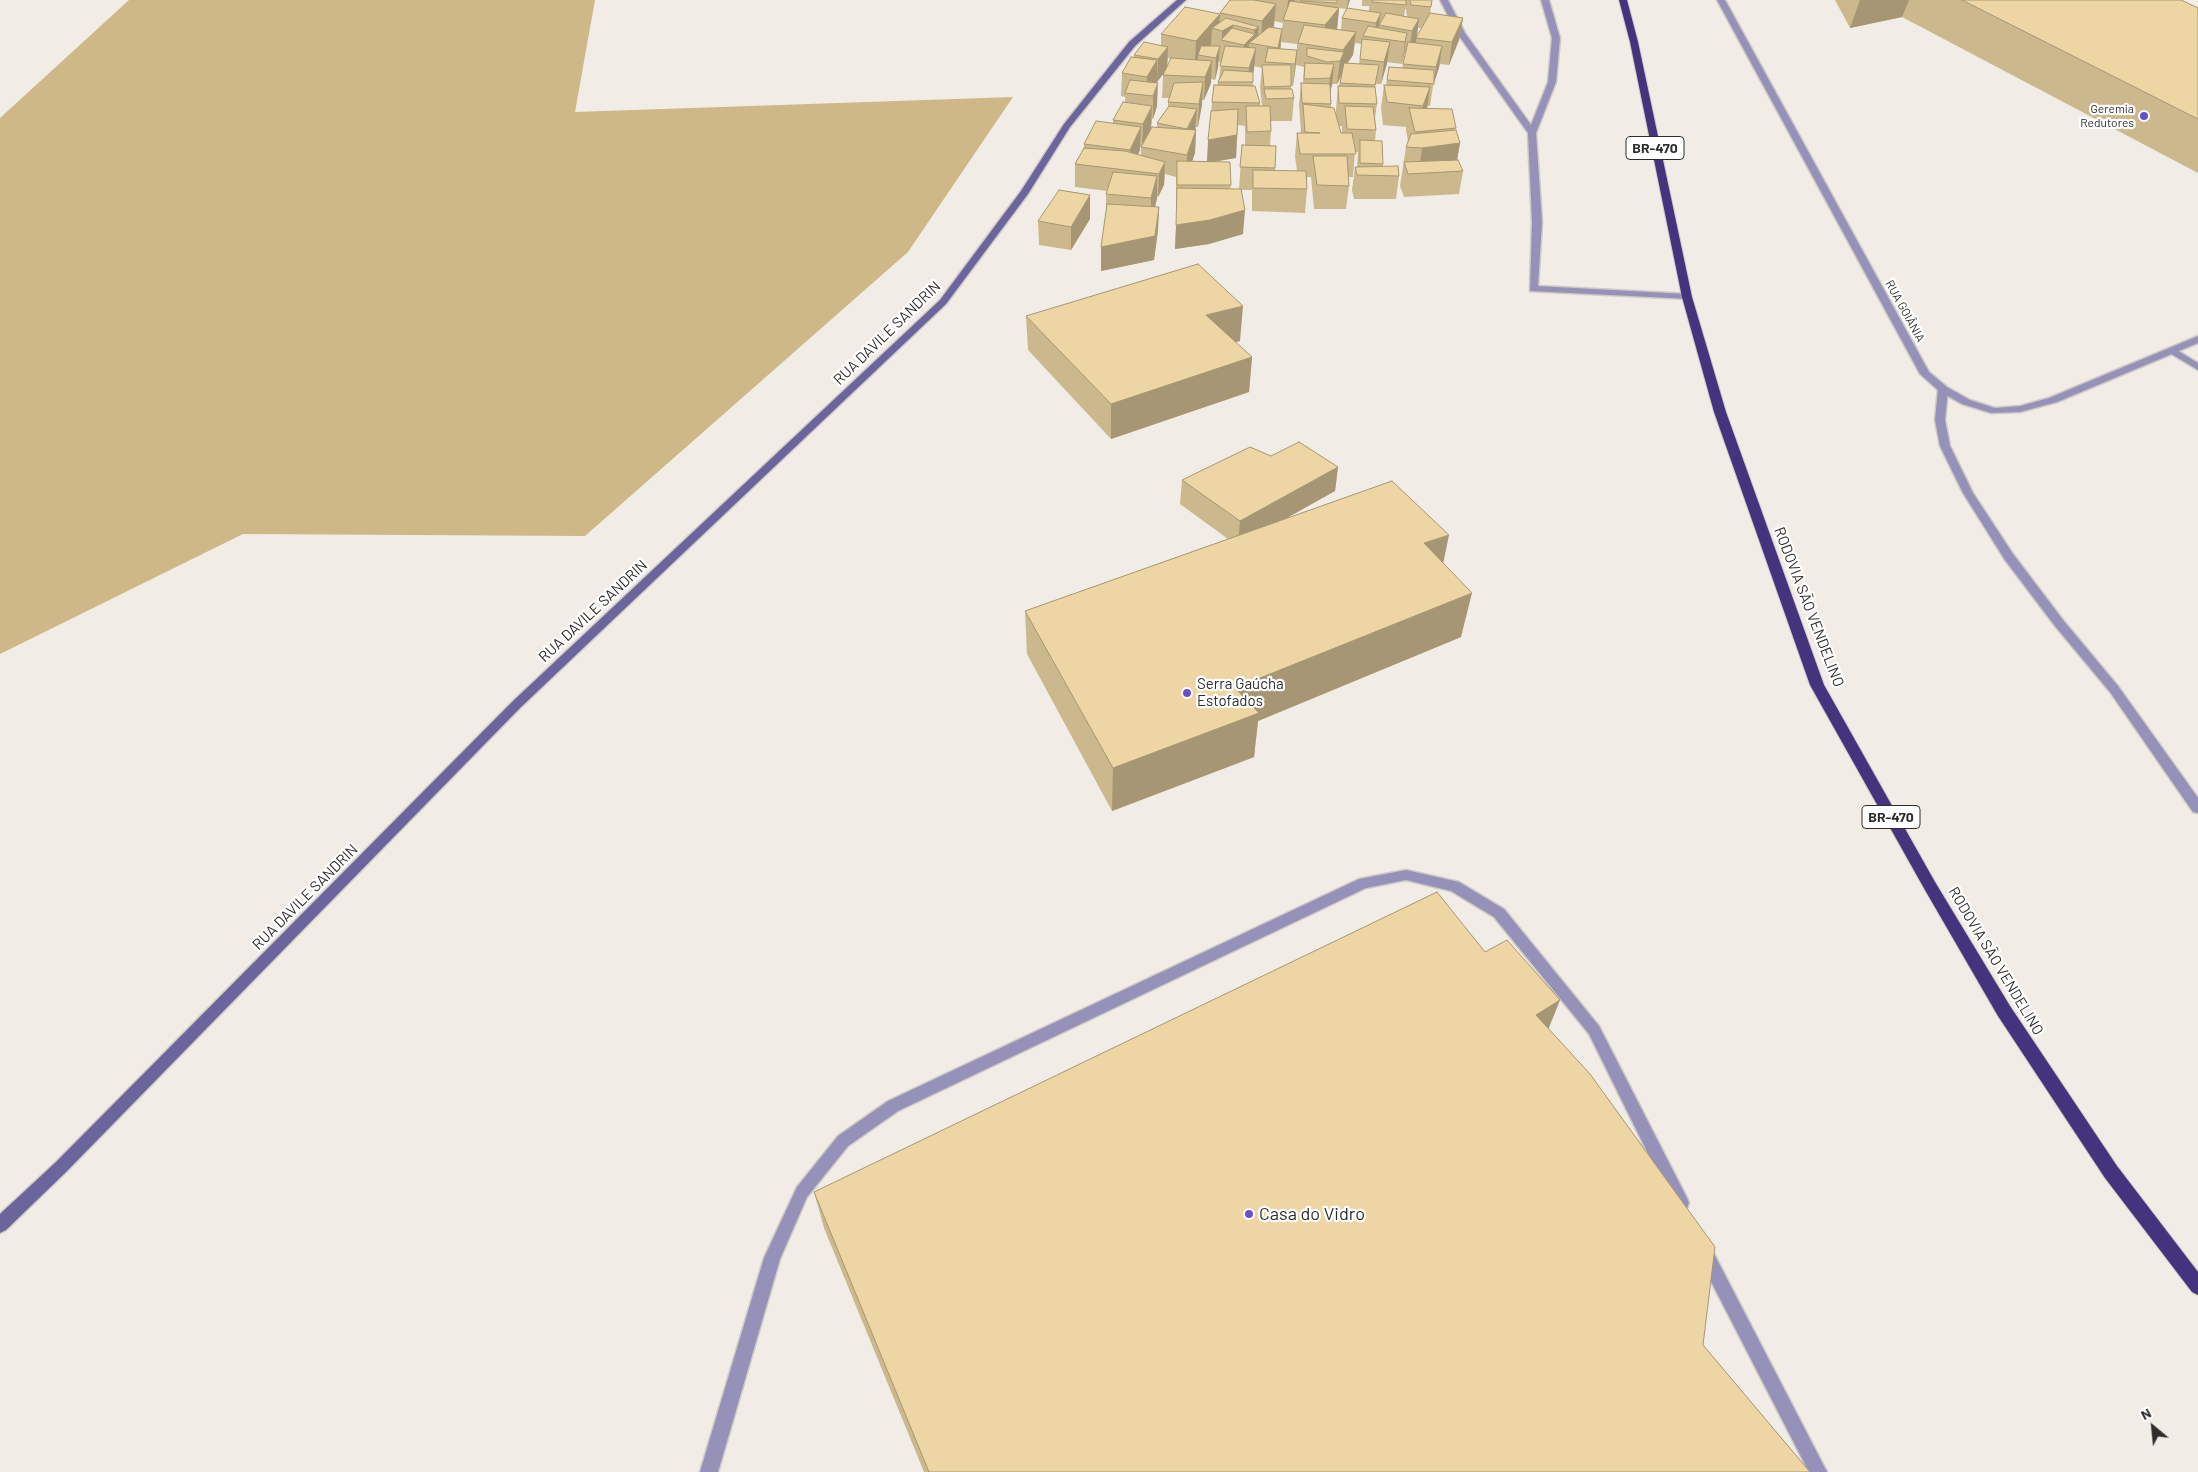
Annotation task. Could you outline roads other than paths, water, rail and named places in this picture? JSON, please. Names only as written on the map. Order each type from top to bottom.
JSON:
[{"type":"highway","name":"RODOVIA SÃO VENDELINO","points":[[1623,0],[1634,42],[1687,297],[1720,412],[1817,685],[1930,886],[2004,1011],[2111,1172],[2198,1286]]},
{"type":"main road","name":"RUA DAVILE SANDRIN","points":[[0,1225],[68,1160],[516,705],[943,302],[1025,192],[1067,126],[1132,44],[1182,0]]},
{"type":"street","points":[[1444,0],[1461,33],[1532,133]]},
{"type":"street","points":[[1545,0],[1556,38],[1552,82],[1532,133],[1537,222],[1533,289],[1687,297]]},
{"type":"street","name":"RUA GOIÂNIA","points":[[1721,0],[1925,374],[1943,389],[1966,402],[1995,411],[2020,410],[2053,400],[2198,339]]},
{"type":"street","points":[[2172,350],[2198,366]]},
{"type":"street","points":[[1943,389],[1940,420],[1945,446],[1968,493],[2009,557],[2059,623],[2114,689],[2198,808]]},
{"type":"street","points":[[709,1472],[772,1258],[802,1192],[842,1141],[893,1106],[1364,883],[1406,875],[1454,886],[1499,913],[1594,1030],[1688,1218]]},
{"type":"street","points":[[1697,1236],[1818,1472]]},
{"type":"place","name":"Geremia Redutores","points":[[2144,116]]},
{"type":"place","name":"Serra Gaúcha Estofados","points":[[1187,693]]},
{"type":"place","name":"Casa do Vidro","points":[[1249,1214]]}]
